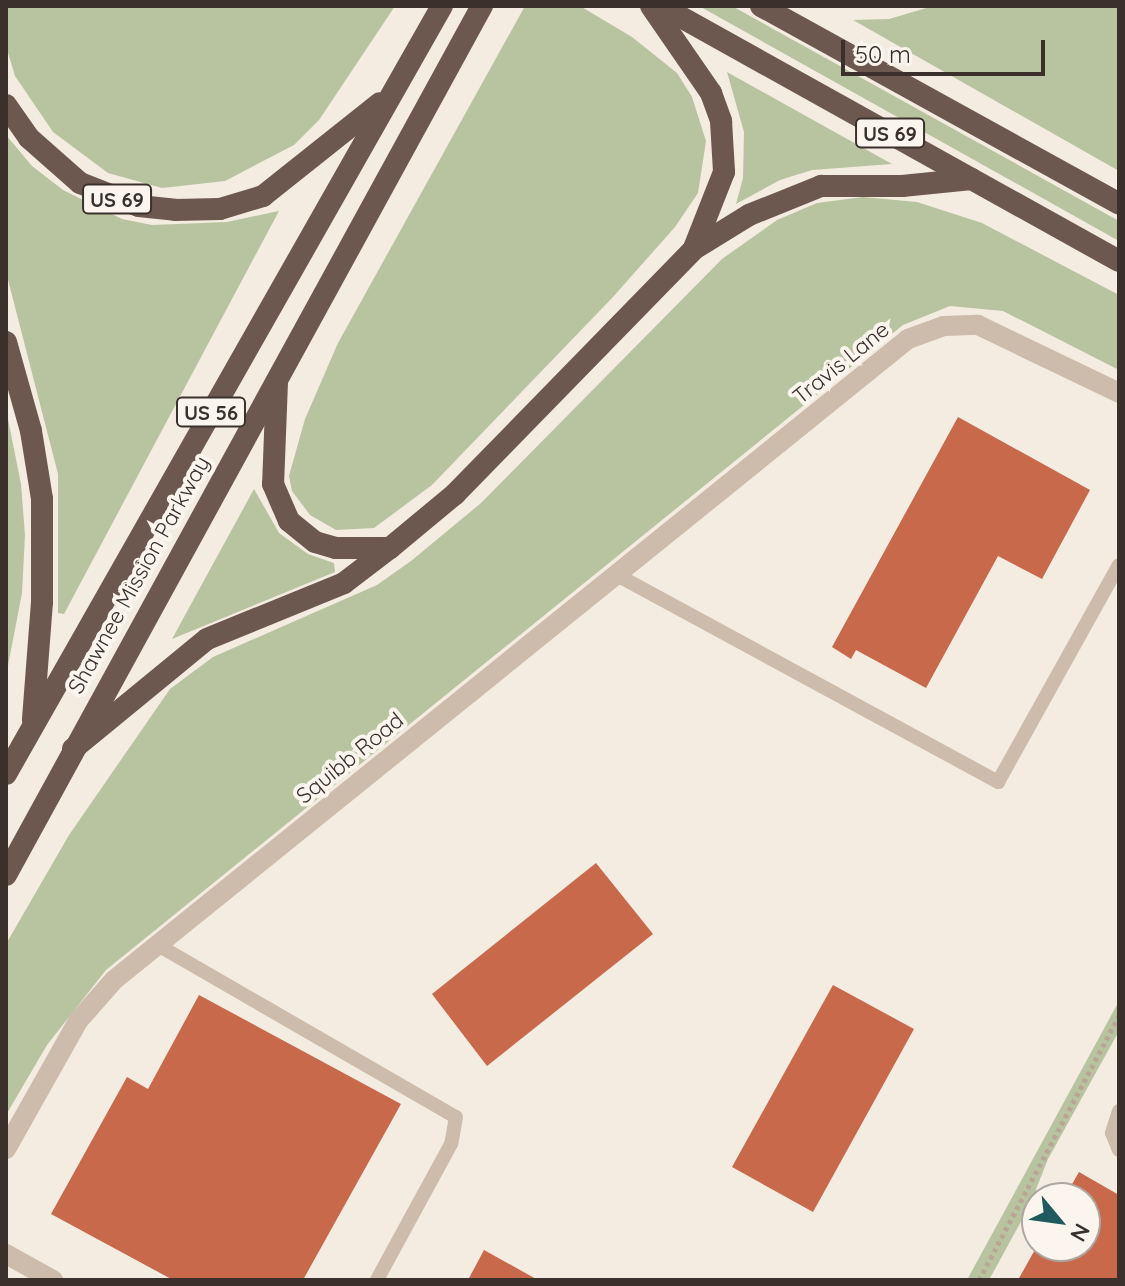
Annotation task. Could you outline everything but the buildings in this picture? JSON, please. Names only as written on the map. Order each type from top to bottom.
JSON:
[{"type":"highway","name":"Shawnee Mission Parkway","points":[[6,774],[442,6]]},
{"type":"highway","name":"Shawnee Mission Parkway","points":[[6,875],[482,6]]},
{"type":"highway","points":[[651,6],[711,93],[721,121],[724,172],[694,249]]},
{"type":"highway","name":"US 69","points":[[661,6],[1119,261]]},
{"type":"highway","points":[[762,6],[771,6]]},
{"type":"highway","points":[[762,6],[1119,204]]},
{"type":"highway","name":"US 69","points":[[6,105],[29,138],[80,183],[139,206],[175,210],[220,209],[263,196],[391,95]]},
{"type":"highway","points":[[73,749],[207,639],[344,583],[390,548],[455,494],[694,249],[749,215],[821,186],[902,186],[972,179]]},
{"type":"highway","points":[[6,342],[31,431],[42,499],[42,602],[32,729]]},
{"type":"highway","points":[[277,377],[273,484],[289,521],[315,542],[336,548],[390,548]]},
{"type":"street","name":"Travis Lane","points":[[775,447],[908,339],[954,324],[999,332],[1119,393]]},
{"type":"street","name":"Squibb Road","points":[[6,1149],[86,1009],[156,944],[775,447]]},
{"type":"street","points":[[6,1254],[53,1280]]},
{"type":"lane","points":[[617,575],[998,782],[1119,565]]},
{"type":"lane","points":[[156,944],[456,1117],[451,1144],[377,1280]]},
{"type":"lane","points":[[1119,1111],[1112,1133],[1119,1150]]},
{"type":"path","points":[[979,1280],[1119,1016]]},
{"type":"green space","points":[[6,6],[395,6],[319,120],[294,145],[225,181],[162,188],[108,173],[53,132],[15,76],[6,46]]},
{"type":"green space","points":[[525,6],[580,6],[632,37],[677,73],[692,97],[706,141],[698,193],[675,227],[613,297],[432,485],[374,528],[336,530],[310,515],[292,491],[289,476],[305,419],[338,343]]},
{"type":"green space","points":[[699,6],[732,6],[1119,221],[1119,241]]},
{"type":"green space","points":[[933,6],[1119,6],[1119,171],[853,20],[889,19]]},
{"type":"green space","points":[[727,72],[892,164],[812,170],[780,180],[736,204],[743,178],[744,132]]},
{"type":"green space","points":[[6,135],[32,166],[63,190],[122,219],[152,225],[227,222],[279,211],[64,614],[58,613],[58,474],[6,272]]},
{"type":"green space","points":[[863,197],[917,202],[982,223],[1119,295],[1119,370],[1003,311],[950,306],[903,325],[106,970],[47,1045],[6,1115],[6,944],[69,835],[170,689],[213,657],[377,585],[411,561],[481,503],[722,259],[777,220],[817,203]]},
{"type":"green space","points":[[6,409],[21,484],[25,535],[22,593],[6,676]]},
{"type":"green space","points":[[254,489],[279,533],[308,554],[334,563],[335,572],[172,639]]},
{"type":"green space","points":[[1119,1001],[1119,1031],[1048,1159],[1039,1182],[1021,1182],[1021,1222],[989,1280],[967,1280]]}]
